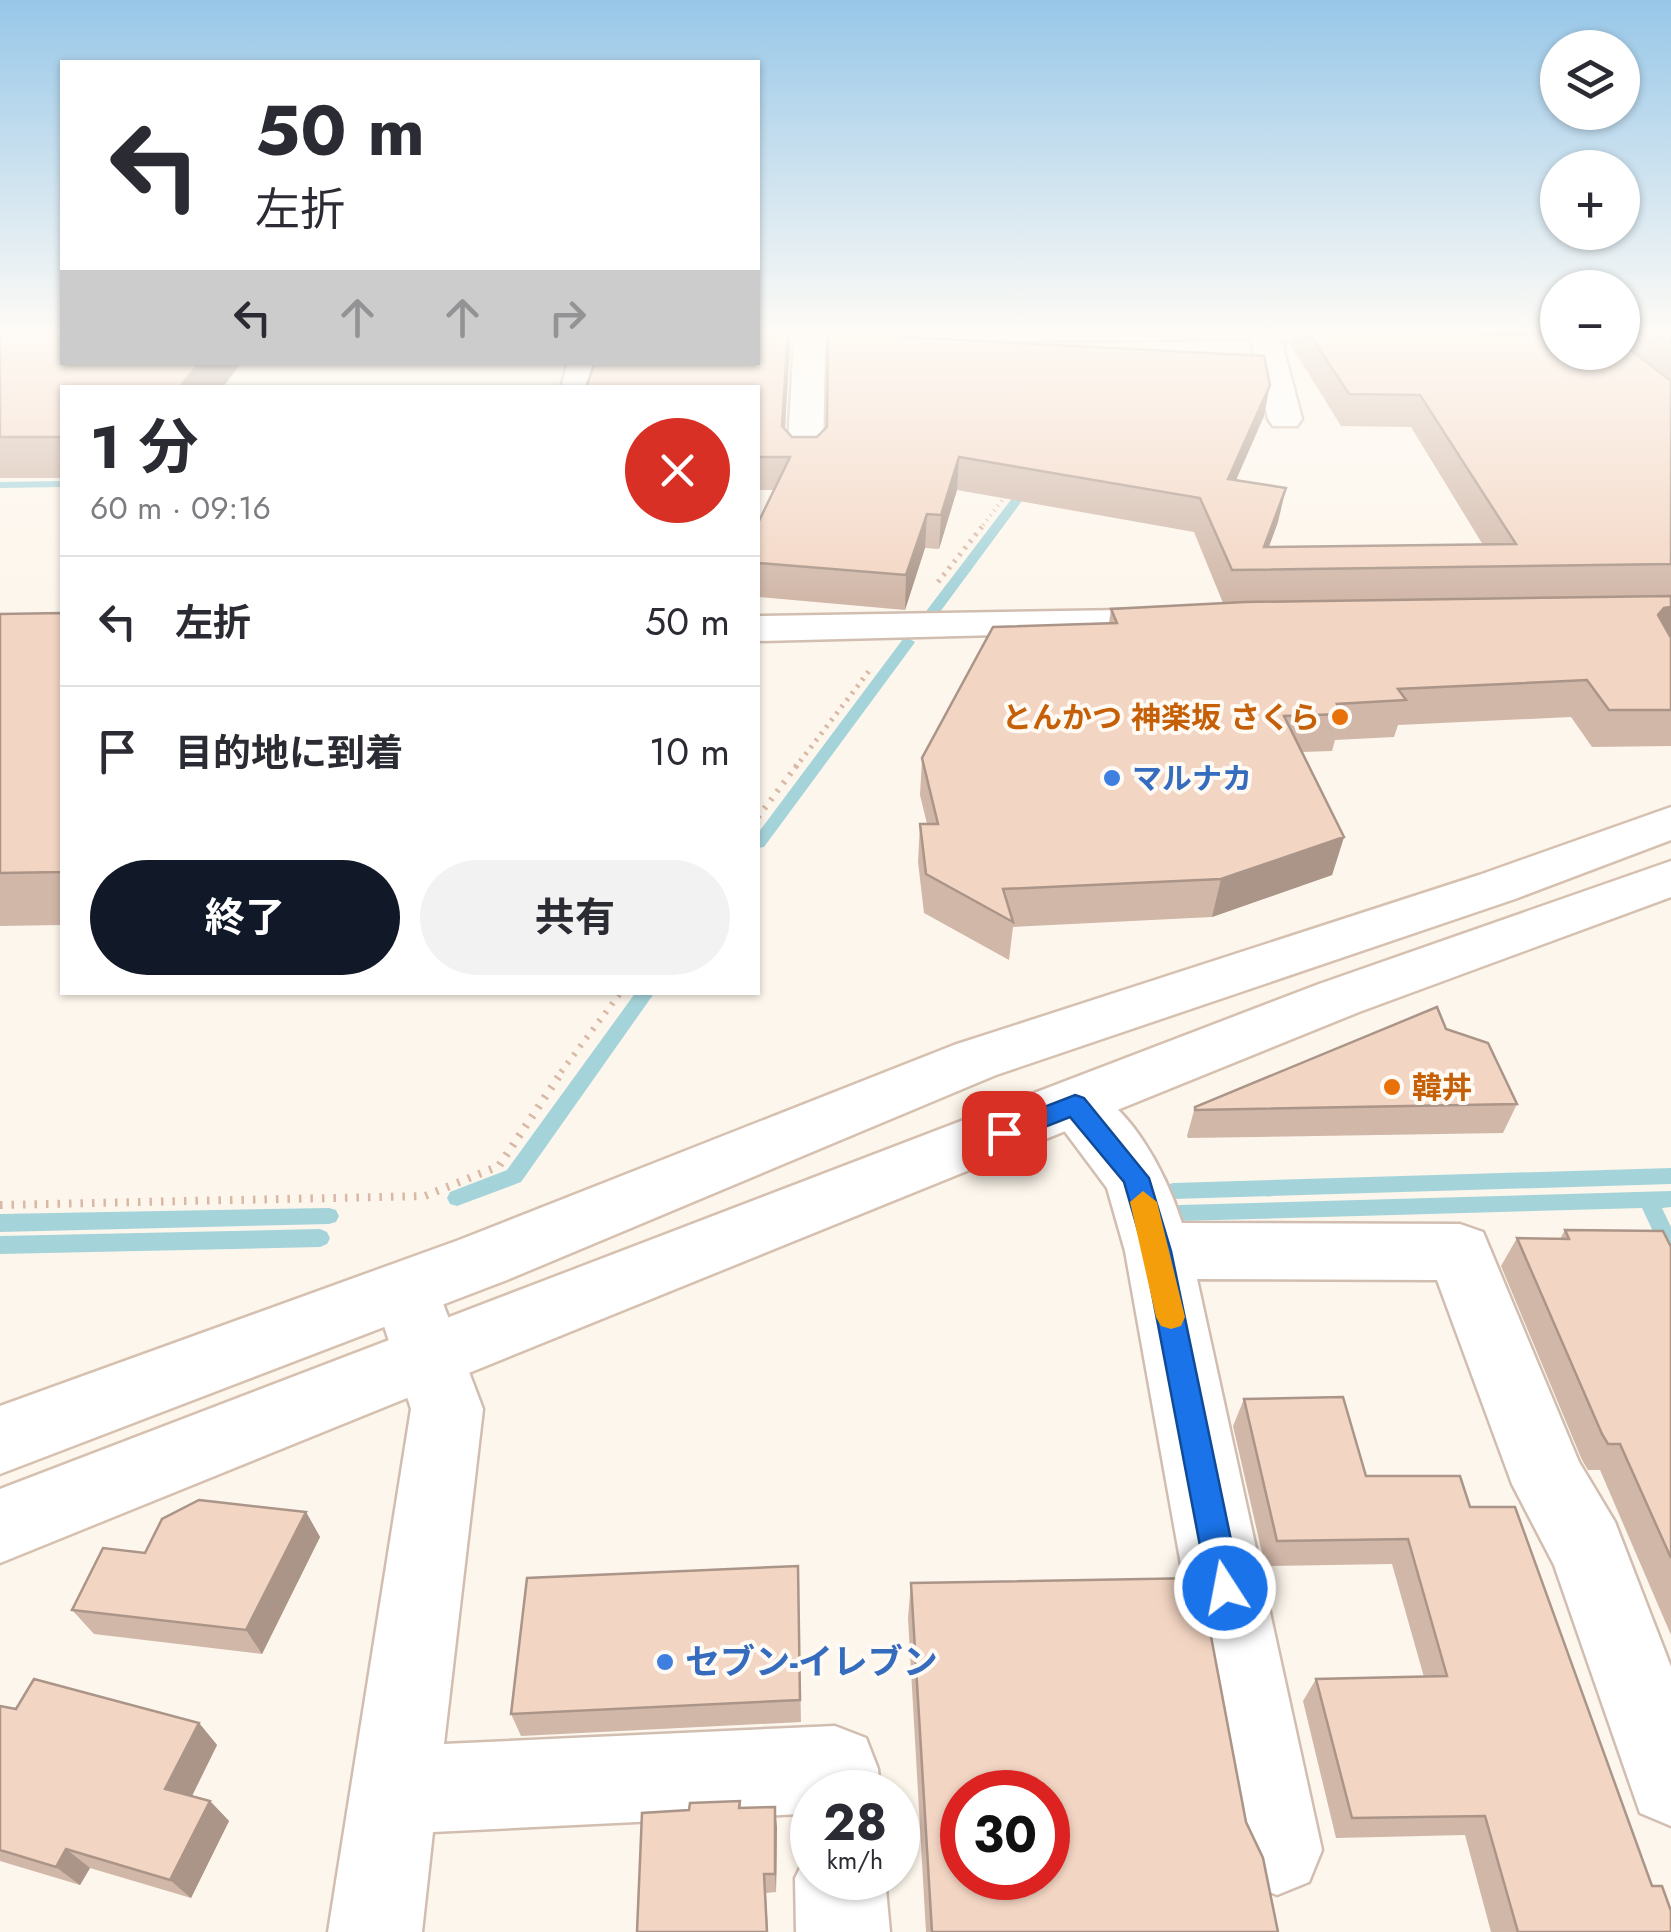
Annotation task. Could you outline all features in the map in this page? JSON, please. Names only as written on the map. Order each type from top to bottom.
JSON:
[{"type":"street","points":[[806,459],[807,420]]},
{"type":"street","points":[[760,629],[1227,619]]},
{"type":"street","points":[[0,1526],[976,1060],[1498,887],[1671,822]]},
{"type":"street","points":[[0,1440],[418,1324],[1075,1105],[1339,998],[1671,878]]},
{"type":"street","points":[[1498,887],[1544,927]]},
{"type":"street","points":[[976,1060],[997,1090],[1184,1024],[1339,998]]},
{"type":"street","points":[[1075,1105],[1136,1178],[1158,1251],[1277,1850]]},
{"type":"street","points":[[1158,1251],[1460,1252],[1550,1484],[1587,1549],[1671,1782]]},
{"type":"street","points":[[374,1932],[447,1409],[418,1324]]},
{"type":"street","points":[[395,1790],[790,1771]]},
{"type":"street","points":[[841,1900],[843,1932]]},
{"type":"path","points":[[760,814],[1009,491]]},
{"type":"path","points":[[0,1205],[425,1196],[500,1166],[558,1076],[619,995]]},
{"type":"building","points":[[0,420],[60,420],[60,437],[0,437]]},
{"type":"building","points":[[760,420],[782,420],[782,426],[792,437],[817,437],[827,427],[827,420],[1254,420],[1228,479],[1286,488],[1264,547],[1516,544],[1436,420],[1671,420],[1671,564],[1232,570],[1200,498],[959,457],[941,515],[927,514],[906,575],[760,563],[760,519],[790,457],[760,457]]},
{"type":"building","points":[[1671,596],[1671,607],[1658,615],[1671,638],[1671,710],[1609,710],[1587,680],[1398,689],[1406,700],[1337,704],[1343,714],[1284,716],[1344,837],[1221,879],[1003,889],[1013,922],[926,874],[920,824],[938,824],[922,758],[993,627],[1117,623],[1111,609],[1245,602]]},
{"type":"building","points":[[60,613],[60,872],[0,873],[0,614]]},
{"type":"building","points":[[1437,1007],[1446,1029],[1488,1043],[1517,1104],[1195,1110],[1195,1107]]},
{"type":"building","points":[[1565,1230],[1663,1231],[1671,1247],[1671,1558],[1620,1444],[1608,1444],[1602,1434],[1517,1238],[1569,1239]]},
{"type":"building","points":[[1343,1397],[1366,1476],[1460,1476],[1470,1507],[1515,1507],[1652,1886],[1662,1886],[1671,1911],[1671,1932],[1518,1932],[1485,1816],[1352,1818],[1316,1679],[1447,1676],[1408,1539],[1277,1541],[1244,1399]]},
{"type":"building","points":[[199,1500],[306,1512],[246,1630],[72,1610],[103,1548],[145,1553],[162,1519]]},
{"type":"building","name":"セブン-イレブン","points":[[798,1566],[800,1700],[511,1714],[527,1578]]},
{"type":"building","points":[[1200,1578],[1246,1822],[1263,1858],[1278,1932],[932,1932],[911,1583]]},
{"type":"building","points":[[34,1679],[199,1723],[165,1789],[210,1801],[170,1880],[66,1849],[56,1867],[0,1850],[0,1706],[16,1709]]},
{"type":"building","points":[[740,1801],[739,1808],[775,1807],[775,1874],[764,1874],[767,1932],[637,1932],[642,1813],[689,1810],[690,1803]]},
{"type":"waterway","points":[[932,613],[1030,482]]},
{"type":"waterway","points":[[0,485],[60,484]]},
{"type":"waterway","points":[[760,840],[908,642]]},
{"type":"waterway","points":[[457,1198],[514,1176],[644,995]]},
{"type":"waterway","points":[[1173,1191],[1671,1176]]},
{"type":"waterway","points":[[1180,1213],[1671,1199]]},
{"type":"waterway","points":[[1648,1200],[1671,1249]]},
{"type":"waterway","points":[[0,1223],[329,1216]]},
{"type":"waterway","points":[[0,1245],[320,1238]]},
{"type":"slow traffic","points":[[1143,1202],[1171,1317]]},
{"type":"place","name":"とんかつ 神楽坂 さくら","points":[[1340,717]]},
{"type":"place","name":"マルナカ","points":[[1112,778]]},
{"type":"place","name":"韓丼","points":[[1392,1087]]},
{"type":"place","name":"セブン-イレブン","points":[[665,1662]]},
{"type":"route","points":[[1004,1133],[1075,1105],[1136,1178],[1158,1251],[1225,1588]]}]
